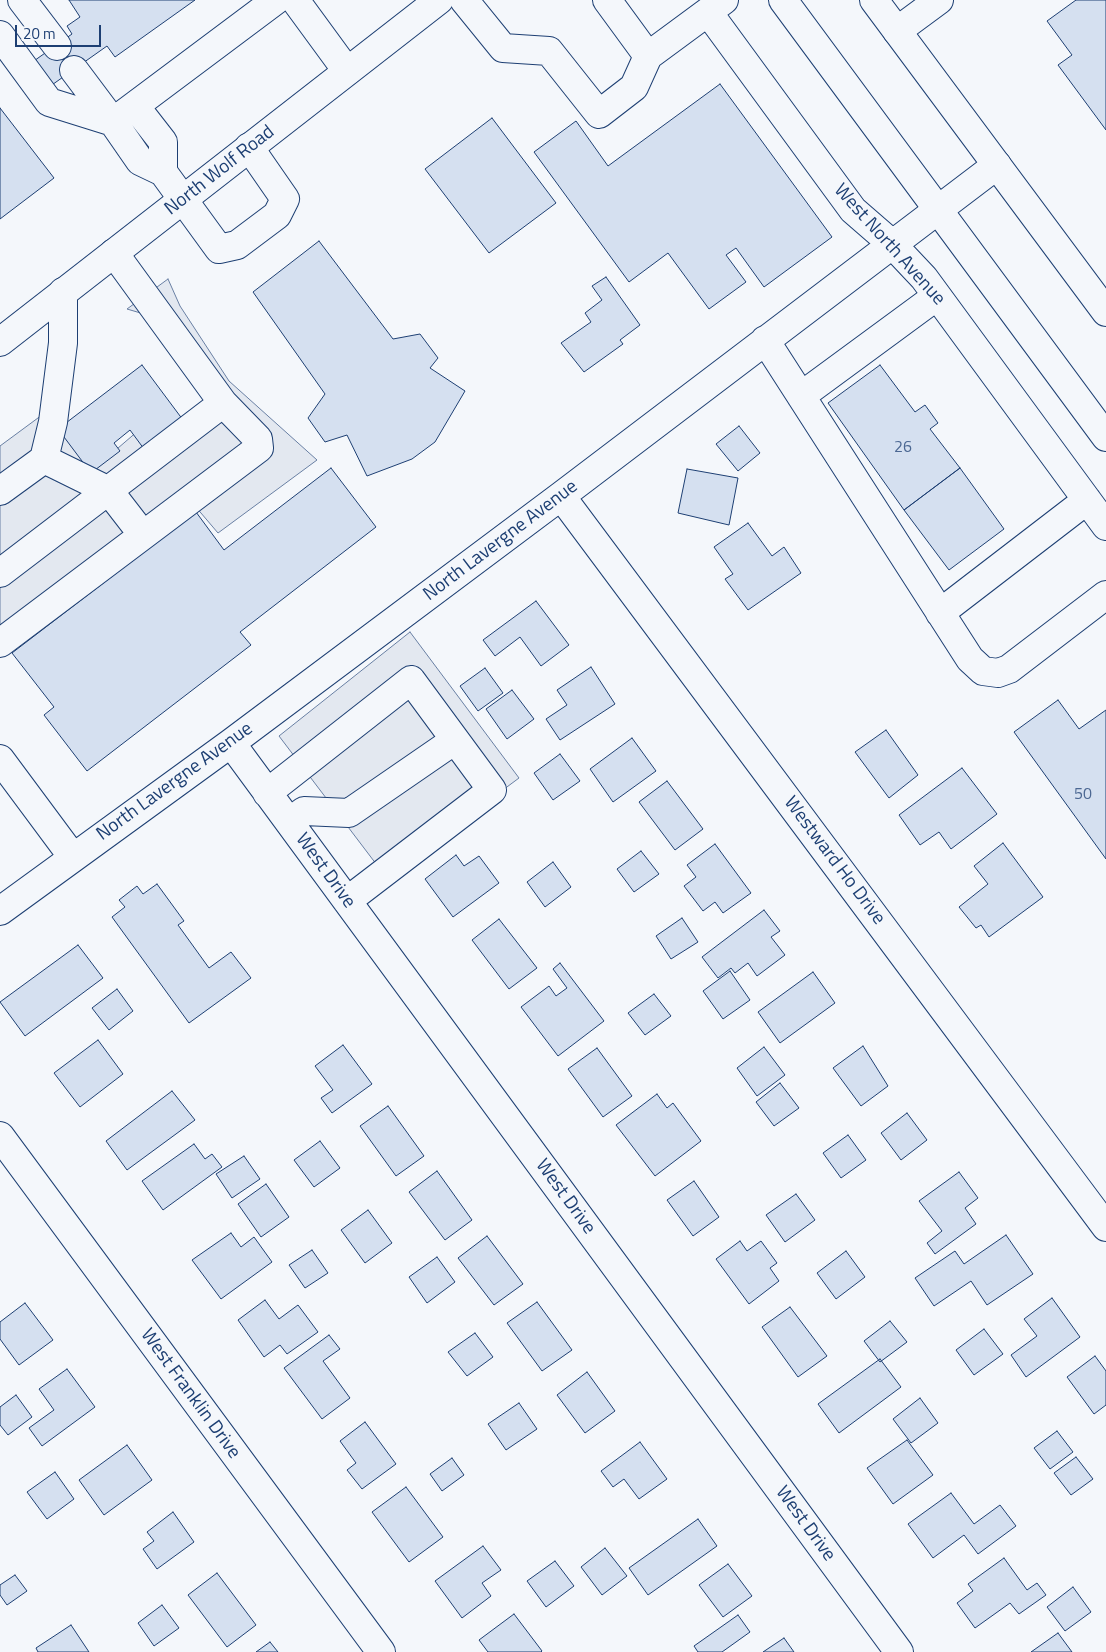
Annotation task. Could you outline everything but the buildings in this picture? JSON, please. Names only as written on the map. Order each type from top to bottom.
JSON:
[{"type":"street","points":[[22,0],[57,46]]},
{"type":"street","points":[[113,122],[276,0]]},
{"type":"street","points":[[294,0],[347,71]]},
{"type":"street","name":"North Wolf Road","points":[[0,342],[439,0]]},
{"type":"street","points":[[464,0],[503,48],[549,50],[599,114],[634,87],[648,56],[716,6]]},
{"type":"street","points":[[606,0],[648,56]]},
{"type":"street","points":[[783,0],[1106,437]]},
{"type":"street","points":[[874,0],[1106,312]]},
{"type":"street","points":[[897,31],[939,0]]},
{"type":"street","name":"West North Avenue","points":[[716,6],[853,210],[891,243],[924,278],[1106,526]]},
{"type":"street","points":[[0,35],[49,102],[113,122]]},
{"type":"street","points":[[74,70],[140,161],[163,172],[219,249],[237,245],[277,215],[284,199],[250,147]]},
{"type":"street","points":[[135,106],[163,142],[163,172]]},
{"type":"street","name":"North Lavergne Avenue","points":[[0,911],[72,856],[231,742],[561,496],[997,164]]},
{"type":"street","points":[[0,643],[259,448],[258,439],[223,403],[114,253]]},
{"type":"street","points":[[0,491],[44,459],[53,422],[63,343],[63,292]]},
{"type":"street","points":[[801,396],[937,296]]},
{"type":"street","points":[[765,340],[970,659],[984,671],[998,672],[1009,668],[1106,595]]},
{"type":"street","points":[[0,573],[223,403]]},
{"type":"street","points":[[44,459],[109,491],[143,535]]},
{"type":"street","name":"Westward Ho Drive","points":[[561,496],[1106,1227]]},
{"type":"street","points":[[940,613],[1087,500]]},
{"type":"street","points":[[268,794],[411,680],[492,790],[347,901]]},
{"type":"street","points":[[289,822],[304,811],[349,813],[455,740]]},
{"type":"street","name":"West Drive","points":[[231,742],[899,1652]]},
{"type":"street","points":[[0,759],[72,856]]},
{"type":"street","name":"West Franklin Drive","points":[[0,1136],[381,1652]]},
{"type":"shaded area","points":[[168,279],[180,306],[229,381],[317,460],[218,533],[195,506],[0,649],[0,446],[42,415],[60,421],[96,467],[139,430],[155,457],[223,403],[144,314],[127,309]]},
{"type":"shaded area","points":[[410,632],[519,778],[386,877],[279,736]]}]
